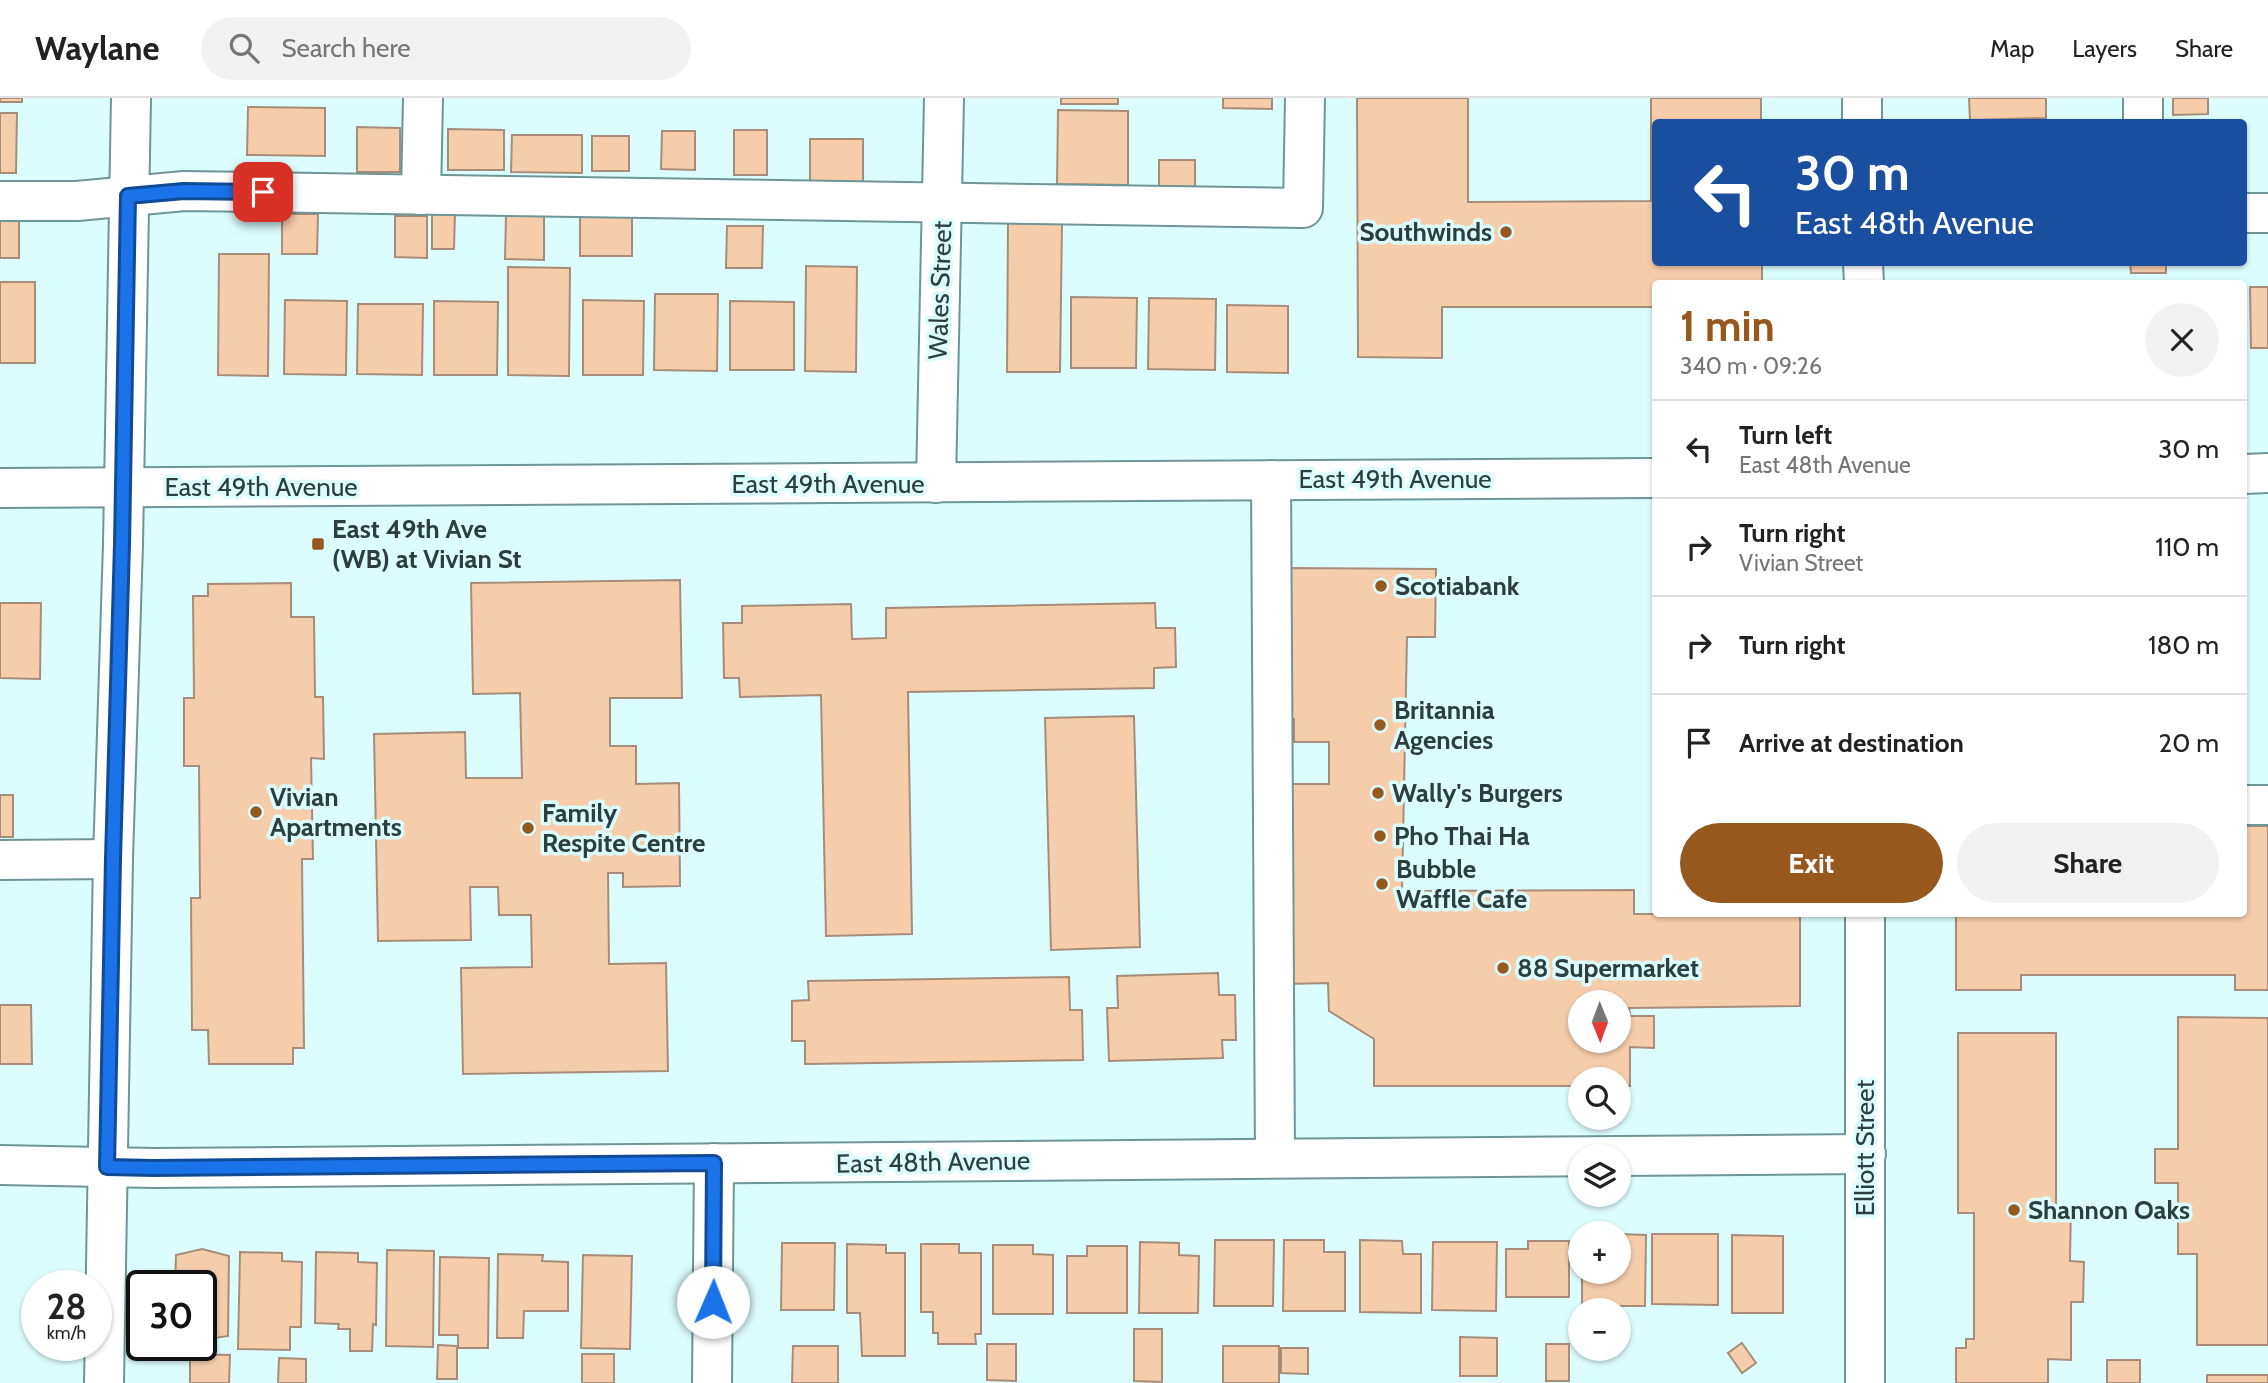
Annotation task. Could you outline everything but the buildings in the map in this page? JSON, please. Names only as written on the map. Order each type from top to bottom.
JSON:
[{"type":"street","points":[[104,1383],[131,98]]},
{"type":"street","points":[[421,195],[423,98]]},
{"type":"street","name":"Wales Street","points":[[936,483],[944,98]]},
{"type":"street","points":[[0,201],[77,201],[184,191],[1303,208],[1305,98]]},
{"type":"street","points":[[1862,98],[1862,119]]},
{"type":"street","points":[[2143,98],[2143,119]]},
{"type":"street","points":[[2247,213],[2268,213]]},
{"type":"street","points":[[2247,474],[2268,473]]},
{"type":"street","name":"East 49th Avenue","points":[[0,488],[1652,478]]},
{"type":"street","points":[[1272,480],[1275,1158]]},
{"type":"street","points":[[2247,805],[2268,805]]},
{"type":"street","points":[[0,860],[113,859]]},
{"type":"street","name":"Elliott Street","points":[[1865,917],[1865,1383]]},
{"type":"street","name":"East 48th Avenue","points":[[0,1166],[161,1168],[1866,1154]]},
{"type":"street","points":[[712,1383],[714,1163]]},
{"type":"place","name":"Southwinds","points":[[1506,232]]},
{"type":"place","name":"East 49th Ave (WB) at Vivian St","points":[[318,544]]},
{"type":"place","name":"Scotiabank","points":[[1381,586]]},
{"type":"place","name":"Britannia Agencies","points":[[1380,725]]},
{"type":"place","name":"Wally's Burgers","points":[[1378,793]]},
{"type":"place","name":"Vivian Apartments","points":[[256,812]]},
{"type":"place","name":"Family Respite Centre","points":[[528,828]]},
{"type":"place","name":"Pho Thai Ha","points":[[1380,836]]},
{"type":"place","name":"Bubble Waffle Cafe","points":[[1382,884]]},
{"type":"place","name":"88 Supermarket","points":[[1503,968]]},
{"type":"place","name":"Shannon Oaks","points":[[2014,1210]]},
{"type":"route","points":[[263,192],[184,191],[128,196],[107,1167],[714,1163],[713,1302]]}]
